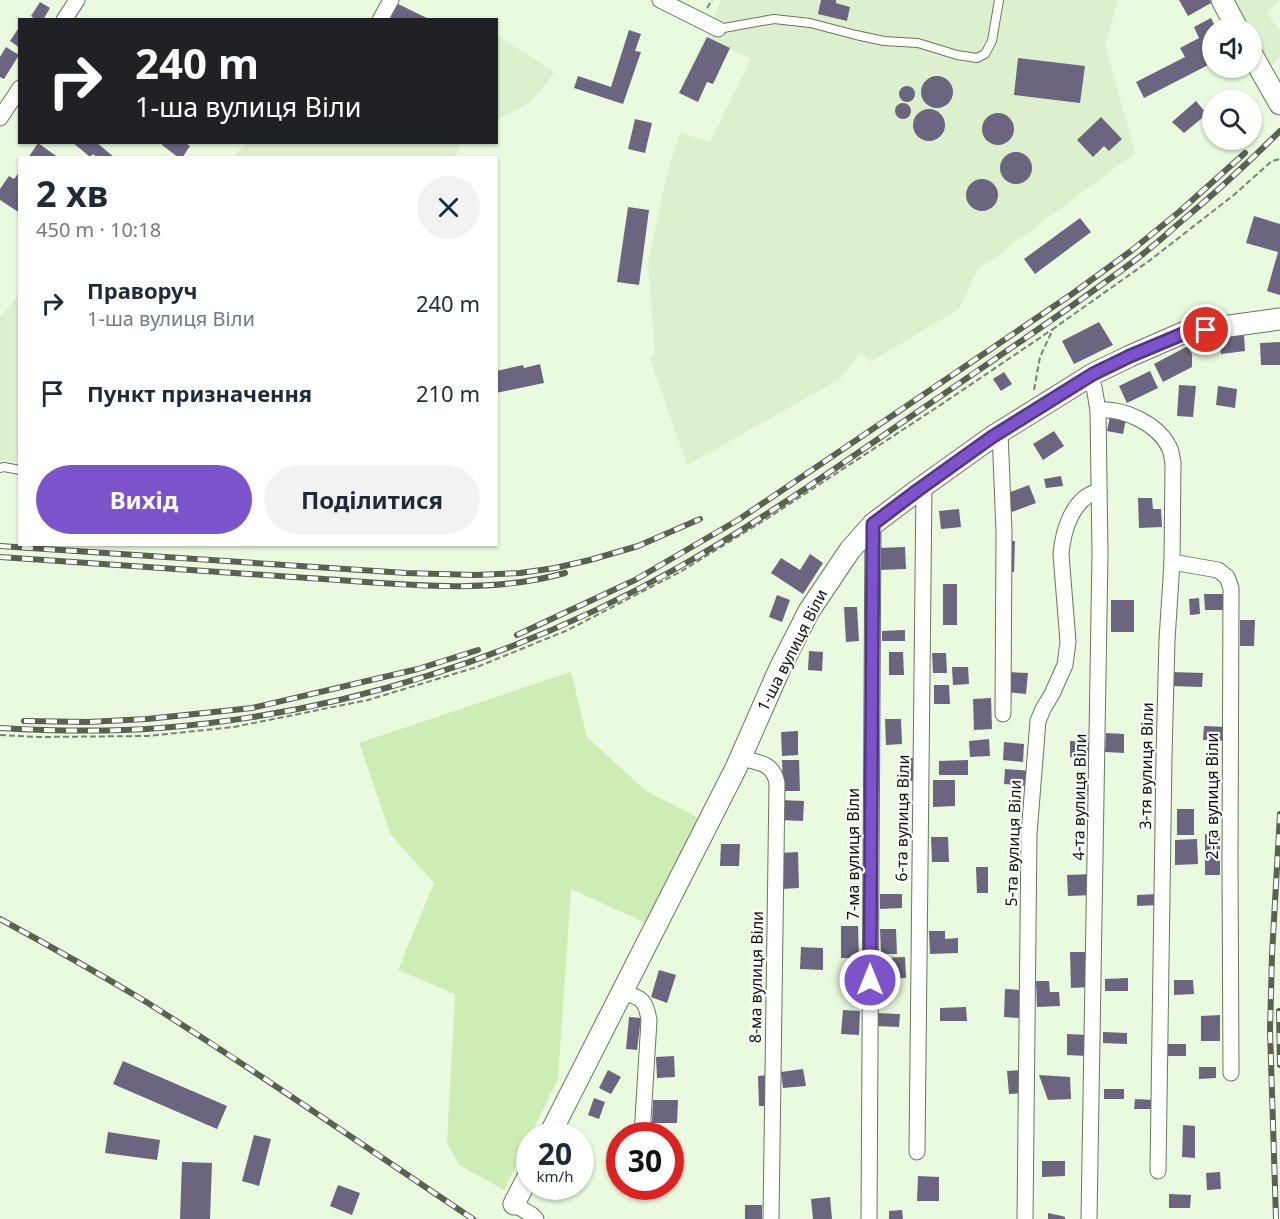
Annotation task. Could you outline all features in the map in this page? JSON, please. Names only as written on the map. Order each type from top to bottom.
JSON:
[{"type":"main road","points":[[1222,0],[1232,18]]},
{"type":"main road","points":[[1262,72],[1280,104]]},
{"type":"main road","name":"1-ша вулиця Віли","points":[[556,1122],[741,758],[780,668],[809,611],[850,550],[873,524],[1000,432],[1084,380],[1130,356],[1185,333],[1280,319]]},
{"type":"main road","points":[[514,1204],[516,1200]]},
{"type":"street","points":[[65,18],[77,0]]},
{"type":"street","points":[[381,18],[391,0]]},
{"type":"street","points":[[660,0],[718,28]]},
{"type":"street","points":[[0,118],[18,91]]},
{"type":"street","name":"4-та вулиця Віли","points":[[1084,380],[1094,387],[1098,410],[1100,601],[1089,1219]]},
{"type":"street","name":"3-тя вулиця Віли","points":[[1098,410],[1108,409],[1121,412],[1137,418],[1153,429],[1164,439],[1171,451],[1173,464],[1172,562],[1164,756],[1158,1171]]},
{"type":"street","points":[[1000,432],[1004,532],[1003,714]]},
{"type":"street","name":"6-та вулиця Віли","points":[[917,1152],[924,485]]},
{"type":"street","name":"5-та вулиця Віли","points":[[1025,1219],[1029,834],[1038,722],[1065,665],[1067,655],[1062,541],[1067,524],[1076,508],[1085,496],[1099,491]]},
{"type":"street","name":"7-ма вулиця Віли","points":[[869,1219],[873,524]]},
{"type":"street","name":"2-га вулиця Віли","points":[[1172,562],[1218,570],[1227,577],[1231,588],[1232,1074]]},
{"type":"street","name":"8-ма вулиця Віли","points":[[741,758],[765,765],[772,770],[777,783],[771,1219]]},
{"type":"street","points":[[623,993],[637,996],[643,1001],[649,1020],[643,1122]]},
{"type":"street","points":[[514,1204],[536,1219]]},
{"type":"lane","points":[[718,28],[774,19],[810,23],[884,41],[918,42],[957,55],[977,58],[985,54],[992,41],[999,0]]},
{"type":"lane","points":[[0,468],[18,470]]},
{"type":"path","points":[[0,735],[148,736],[234,727],[368,700],[477,667],[568,630],[680,572],[768,519],[936,408],[1149,261],[1236,194],[1272,161],[1280,159]]},
{"type":"path","points":[[1030,413],[1040,357],[1053,328]]},
{"type":"shaded area","points":[[721,0],[1118,0],[1105,45],[1135,153],[977,271],[959,309],[870,362],[861,352],[840,379],[687,465],[650,359],[655,350],[648,263],[667,174],[680,133],[710,142],[751,59],[707,37]]},
{"type":"shaded area","points":[[1231,0],[1280,0],[1267,13],[1280,31],[1280,57],[1271,66],[1262,52],[1262,18],[1241,18]]},
{"type":"shaded area","points":[[498,37],[555,72],[531,102],[498,119]]},
{"type":"shaded area","points":[[246,144],[460,144],[455,156],[233,156]]},
{"type":"shaded area","points":[[18,296],[18,462],[0,460],[0,317]]},
{"type":"shaded area","points":[[571,672],[587,737],[646,791],[699,818],[646,923],[571,889],[558,1079],[537,1122],[516,1122],[516,1165],[504,1190],[459,1165],[447,1143],[455,994],[398,970],[434,883],[391,835],[359,743]]},
{"type":"building","points":[[821,0],[836,0],[836,3],[850,7],[847,21],[818,14]]},
{"type":"building","points":[[1179,0],[1210,0],[1211,3],[1188,16]]},
{"type":"building","points":[[40,2],[50,8],[44,18],[31,16]]},
{"type":"building","points":[[396,3],[427,18],[389,18]]},
{"type":"building","points":[[1202,23],[1202,68],[1144,98],[1136,82],[1185,57],[1180,48],[1199,38],[1194,27]]},
{"type":"building","points":[[18,29],[18,47],[10,41]]},
{"type":"building","points":[[629,30],[641,34],[635,51],[641,52],[623,104],[574,88],[578,76],[611,87]]},
{"type":"building","points":[[707,37],[730,48],[713,84],[707,82],[698,102],[679,93]]},
{"type":"building","points":[[6,47],[18,54],[4,79],[0,77],[0,57]]},
{"type":"building","points":[[1018,58],[1085,66],[1080,103],[1014,95]]},
{"type":"building","points":[[937,76],[948,81],[953,92],[948,103],[937,108],[926,103],[921,92],[926,81]]},
{"type":"building","points":[[907,86],[915,94],[907,102],[899,94]]},
{"type":"building","points":[[1196,101],[1202,108],[1202,118],[1184,133],[1172,122]]},
{"type":"building","points":[[903,103],[909,105],[911,111],[909,117],[903,119],[897,117],[895,111],[897,105]]},
{"type":"building","points":[[929,109],[940,114],[945,125],[940,136],[929,141],[918,136],[913,125],[918,114]]},
{"type":"building","points":[[998,113],[1009,118],[1014,129],[1009,140],[998,145],[987,140],[982,129],[987,118]]},
{"type":"building","points":[[1101,117],[1122,139],[1109,151],[1104,146],[1093,157],[1077,140]]},
{"type":"building","points":[[635,119],[652,123],[645,153],[628,149]]},
{"type":"building","points":[[39,144],[56,156],[29,156]]},
{"type":"building","points":[[74,144],[98,144],[113,156],[93,154],[89,156]]},
{"type":"building","points":[[187,144],[190,146],[183,156],[176,156],[162,145]]},
{"type":"building","points":[[1016,152],[1027,157],[1032,168],[1027,179],[1016,184],[1005,179],[1000,168],[1005,157]]},
{"type":"building","points":[[18,174],[18,212],[0,200],[0,189],[9,176],[14,179]]},
{"type":"building","points":[[982,179],[993,184],[998,195],[993,206],[982,211],[971,206],[966,195],[971,184]]},
{"type":"building","points":[[628,207],[649,210],[639,285],[617,282]]},
{"type":"building","points":[[1254,216],[1280,224],[1280,295],[1267,291],[1278,252],[1246,243]]},
{"type":"building","points":[[1080,218],[1091,232],[1035,274],[1024,259]]},
{"type":"building","points":[[1099,322],[1113,345],[1074,364],[1062,341]]},
{"type":"building","points":[[1244,335],[1245,351],[1221,354],[1219,337]]},
{"type":"building","points":[[1280,342],[1280,365],[1261,365],[1260,343]]},
{"type":"building","points":[[1188,346],[1192,354],[1192,367],[1163,382],[1154,364]]},
{"type":"building","points":[[540,364],[544,383],[498,393],[498,371],[523,365],[524,368]]},
{"type":"building","points":[[1150,371],[1158,388],[1127,403],[1119,386]]},
{"type":"building","points":[[1004,372],[1012,384],[1001,391],[993,379]]},
{"type":"building","points":[[1179,385],[1196,386],[1193,417],[1177,416]]},
{"type":"building","points":[[1218,386],[1237,389],[1235,408],[1216,405]]},
{"type":"building","points":[[1110,416],[1126,419],[1123,434],[1107,431]]},
{"type":"building","points":[[1054,431],[1064,446],[1043,460],[1033,444]]},
{"type":"building","points":[[1061,476],[1063,486],[1046,488],[1044,479]]},
{"type":"building","points":[[1029,485],[1036,503],[1012,512],[1005,494]]},
{"type":"building","points":[[1138,498],[1152,498],[1153,509],[1161,509],[1162,527],[1139,528]]},
{"type":"building","points":[[959,509],[961,527],[941,529],[939,511]]},
{"type":"building","points":[[1006,541],[1015,541],[1014,572],[1004,571]]},
{"type":"building","points":[[905,547],[906,569],[878,570],[877,548]]},
{"type":"building","points":[[810,554],[823,563],[803,594],[771,573],[781,558],[800,570]]},
{"type":"building","points":[[943,584],[957,584],[957,625],[943,625]]},
{"type":"building","points":[[1204,594],[1225,594],[1225,610],[1205,610]]},
{"type":"building","points":[[777,595],[790,600],[782,622],[769,617]]},
{"type":"building","points":[[1199,598],[1200,614],[1190,615],[1189,599]]},
{"type":"building","points":[[1111,600],[1134,600],[1134,632],[1111,632]]},
{"type":"building","points":[[844,607],[857,607],[859,641],[846,642]]},
{"type":"building","points":[[1240,620],[1255,620],[1254,646],[1240,646]]},
{"type":"building","points":[[905,630],[905,641],[882,641],[882,631]]},
{"type":"building","points":[[809,651],[823,652],[822,671],[808,670]]},
{"type":"building","points":[[889,652],[903,652],[904,675],[889,675]]},
{"type":"building","points":[[932,653],[946,653],[947,673],[933,673]]},
{"type":"building","points":[[952,667],[968,667],[969,684],[953,685]]},
{"type":"building","points":[[1007,672],[1028,673],[1026,694],[1006,692]]},
{"type":"building","points":[[1172,672],[1203,673],[1202,687],[1171,686]]},
{"type":"building","points":[[934,685],[949,685],[950,704],[934,704]]},
{"type":"building","points":[[991,698],[992,729],[974,730],[973,699]]},
{"type":"building","points":[[885,719],[901,719],[902,744],[886,745]]},
{"type":"building","points":[[1204,726],[1226,727],[1225,741],[1203,740]]},
{"type":"building","points":[[798,731],[798,755],[782,756],[781,732]]},
{"type":"building","points":[[1106,733],[1124,734],[1124,753],[1105,752]]},
{"type":"building","points":[[989,739],[990,756],[970,757],[969,741]]},
{"type":"building","points":[[1070,741],[1095,742],[1095,757],[1070,757]]},
{"type":"building","points":[[1004,742],[1024,744],[1023,762],[1003,760]]},
{"type":"building","points":[[901,758],[918,758],[918,781],[901,781]]},
{"type":"building","points":[[782,760],[799,760],[800,791],[783,791]]},
{"type":"building","points":[[968,760],[968,775],[939,775],[939,761]]},
{"type":"building","points":[[1005,769],[1032,771],[1031,786],[1004,784]]},
{"type":"building","points":[[933,780],[955,780],[955,806],[933,807]]},
{"type":"building","points":[[1076,782],[1095,783],[1095,795],[1076,794]]},
{"type":"building","points":[[781,800],[804,801],[803,821],[781,820]]},
{"type":"building","points":[[1177,809],[1194,809],[1194,835],[1177,835]]},
{"type":"building","points":[[1205,834],[1220,834],[1220,875],[1205,875]]},
{"type":"building","points":[[931,837],[948,837],[949,862],[932,862]]},
{"type":"building","points":[[1197,839],[1198,864],[1175,865],[1175,840]]},
{"type":"building","points":[[721,844],[740,844],[739,866],[720,866]]},
{"type":"building","points":[[798,852],[799,888],[781,889],[780,853]]},
{"type":"building","points":[[976,867],[988,867],[988,893],[977,893]]},
{"type":"building","points":[[1093,874],[1094,895],[1068,896],[1067,875]]},
{"type":"building","points":[[880,894],[902,894],[902,908],[880,909]]},
{"type":"building","points":[[1158,894],[1158,905],[1137,906],[1137,895]]},
{"type":"building","points":[[841,926],[858,926],[859,958],[841,958]]},
{"type":"building","points":[[880,929],[896,929],[897,954],[881,954]]},
{"type":"building","points":[[929,931],[945,931],[945,939],[958,938],[958,953],[930,954]]},
{"type":"building","points":[[801,947],[823,948],[823,970],[800,969]]},
{"type":"building","points":[[1070,952],[1089,952],[1090,987],[1071,988]]},
{"type":"building","points":[[905,957],[906,978],[883,979],[882,958]]},
{"type":"building","points":[[659,970],[676,975],[667,1003],[651,997]]},
{"type":"building","points":[[1128,978],[1128,991],[1105,991],[1105,979]]},
{"type":"building","points":[[1174,980],[1193,980],[1194,994],[1174,995]]},
{"type":"building","points":[[1036,981],[1049,981],[1050,992],[1059,992],[1060,1006],[1037,1007]]},
{"type":"building","points":[[1005,989],[1021,990],[1019,1018],[1004,1017]]},
{"type":"building","points":[[966,1007],[967,1021],[940,1021],[940,1008]]},
{"type":"building","points":[[843,1010],[860,1011],[859,1035],[841,1034]]},
{"type":"building","points":[[876,1013],[900,1014],[899,1027],[875,1026]]},
{"type":"building","points":[[1220,1015],[1220,1041],[1201,1041],[1201,1016]]},
{"type":"building","points":[[629,1017],[641,1018],[637,1050],[626,1049]]},
{"type":"building","points":[[1103,1032],[1127,1033],[1127,1044],[1103,1043]]},
{"type":"building","points":[[1067,1034],[1088,1035],[1088,1056],[1067,1055]]},
{"type":"building","points":[[1168,1044],[1186,1044],[1186,1056],[1168,1056]]},
{"type":"building","points":[[674,1056],[675,1077],[657,1078],[656,1057]]},
{"type":"building","points":[[123,1061],[227,1106],[217,1129],[113,1084]]},
{"type":"building","points":[[1199,1067],[1216,1067],[1216,1078],[1199,1079]]},
{"type":"building","points":[[803,1069],[806,1086],[783,1088],[781,1072]]},
{"type":"building","points":[[608,1070],[621,1077],[611,1094],[599,1088]]},
{"type":"building","points":[[1023,1070],[1024,1093],[1009,1094],[1007,1071]]},
{"type":"building","points":[[768,1075],[769,1106],[759,1106],[758,1076]]},
{"type":"building","points":[[1039,1075],[1070,1077],[1071,1099],[1048,1100]]},
{"type":"building","points":[[1104,1089],[1124,1089],[1124,1099],[1104,1099]]},
{"type":"building","points":[[594,1098],[605,1102],[599,1119],[588,1115]]},
{"type":"building","points":[[1135,1099],[1156,1100],[1156,1109],[1134,1109]]},
{"type":"building","points":[[653,1100],[678,1100],[677,1122],[652,1122]]},
{"type":"building","points":[[1183,1125],[1195,1126],[1195,1158],[1182,1157]]},
{"type":"building","points":[[108,1132],[160,1140],[157,1160],[105,1153]]},
{"type":"building","points":[[254,1135],[271,1139],[259,1186],[242,1181]]},
{"type":"building","points":[[1042,1161],[1065,1161],[1065,1176],[1042,1177]]},
{"type":"building","points":[[182,1162],[212,1163],[210,1219],[180,1219]]},
{"type":"building","points":[[1220,1172],[1221,1189],[1207,1190],[1206,1173]]},
{"type":"building","points":[[918,1176],[939,1177],[939,1201],[917,1201]]},
{"type":"building","points":[[338,1185],[360,1193],[352,1215],[330,1206]]},
{"type":"building","points":[[1169,1194],[1191,1195],[1190,1208],[1169,1208]]},
{"type":"building","points":[[830,1197],[832,1219],[813,1219],[811,1199]]},
{"type":"building","points":[[745,1205],[762,1205],[762,1219],[745,1219]]},
{"type":"building","points":[[902,1210],[903,1219],[889,1219],[889,1211]]},
{"type":"building","points":[[1048,1213],[1065,1217],[1065,1219],[1048,1219]]},
{"type":"railway","points":[[0,728],[80,731],[160,728],[228,721],[295,709],[428,676],[557,628],[619,599],[712,548],[841,465],[1038,330],[1158,242],[1230,179],[1280,131]]},
{"type":"railway","points":[[517,635],[635,580],[738,520],[1072,294],[1179,212],[1245,153]]},
{"type":"railway","points":[[0,546],[406,573],[476,575],[520,573],[590,560],[638,546],[700,519]]},
{"type":"railway","points":[[0,557],[438,586],[502,584],[565,573]]},
{"type":"railway","points":[[24,721],[88,722],[147,719],[252,708],[418,669],[478,650]]},
{"type":"railway","points":[[1276,1219],[1270,1030],[1280,814]]},
{"type":"railway","points":[[0,919],[143,1000],[473,1219]]},
{"type":"railway","points":[[1279,1011],[1280,1065]]},
{"type":"route","points":[[870,980],[873,524],[992,437],[1093,374],[1185,333],[1206,330]]}]
